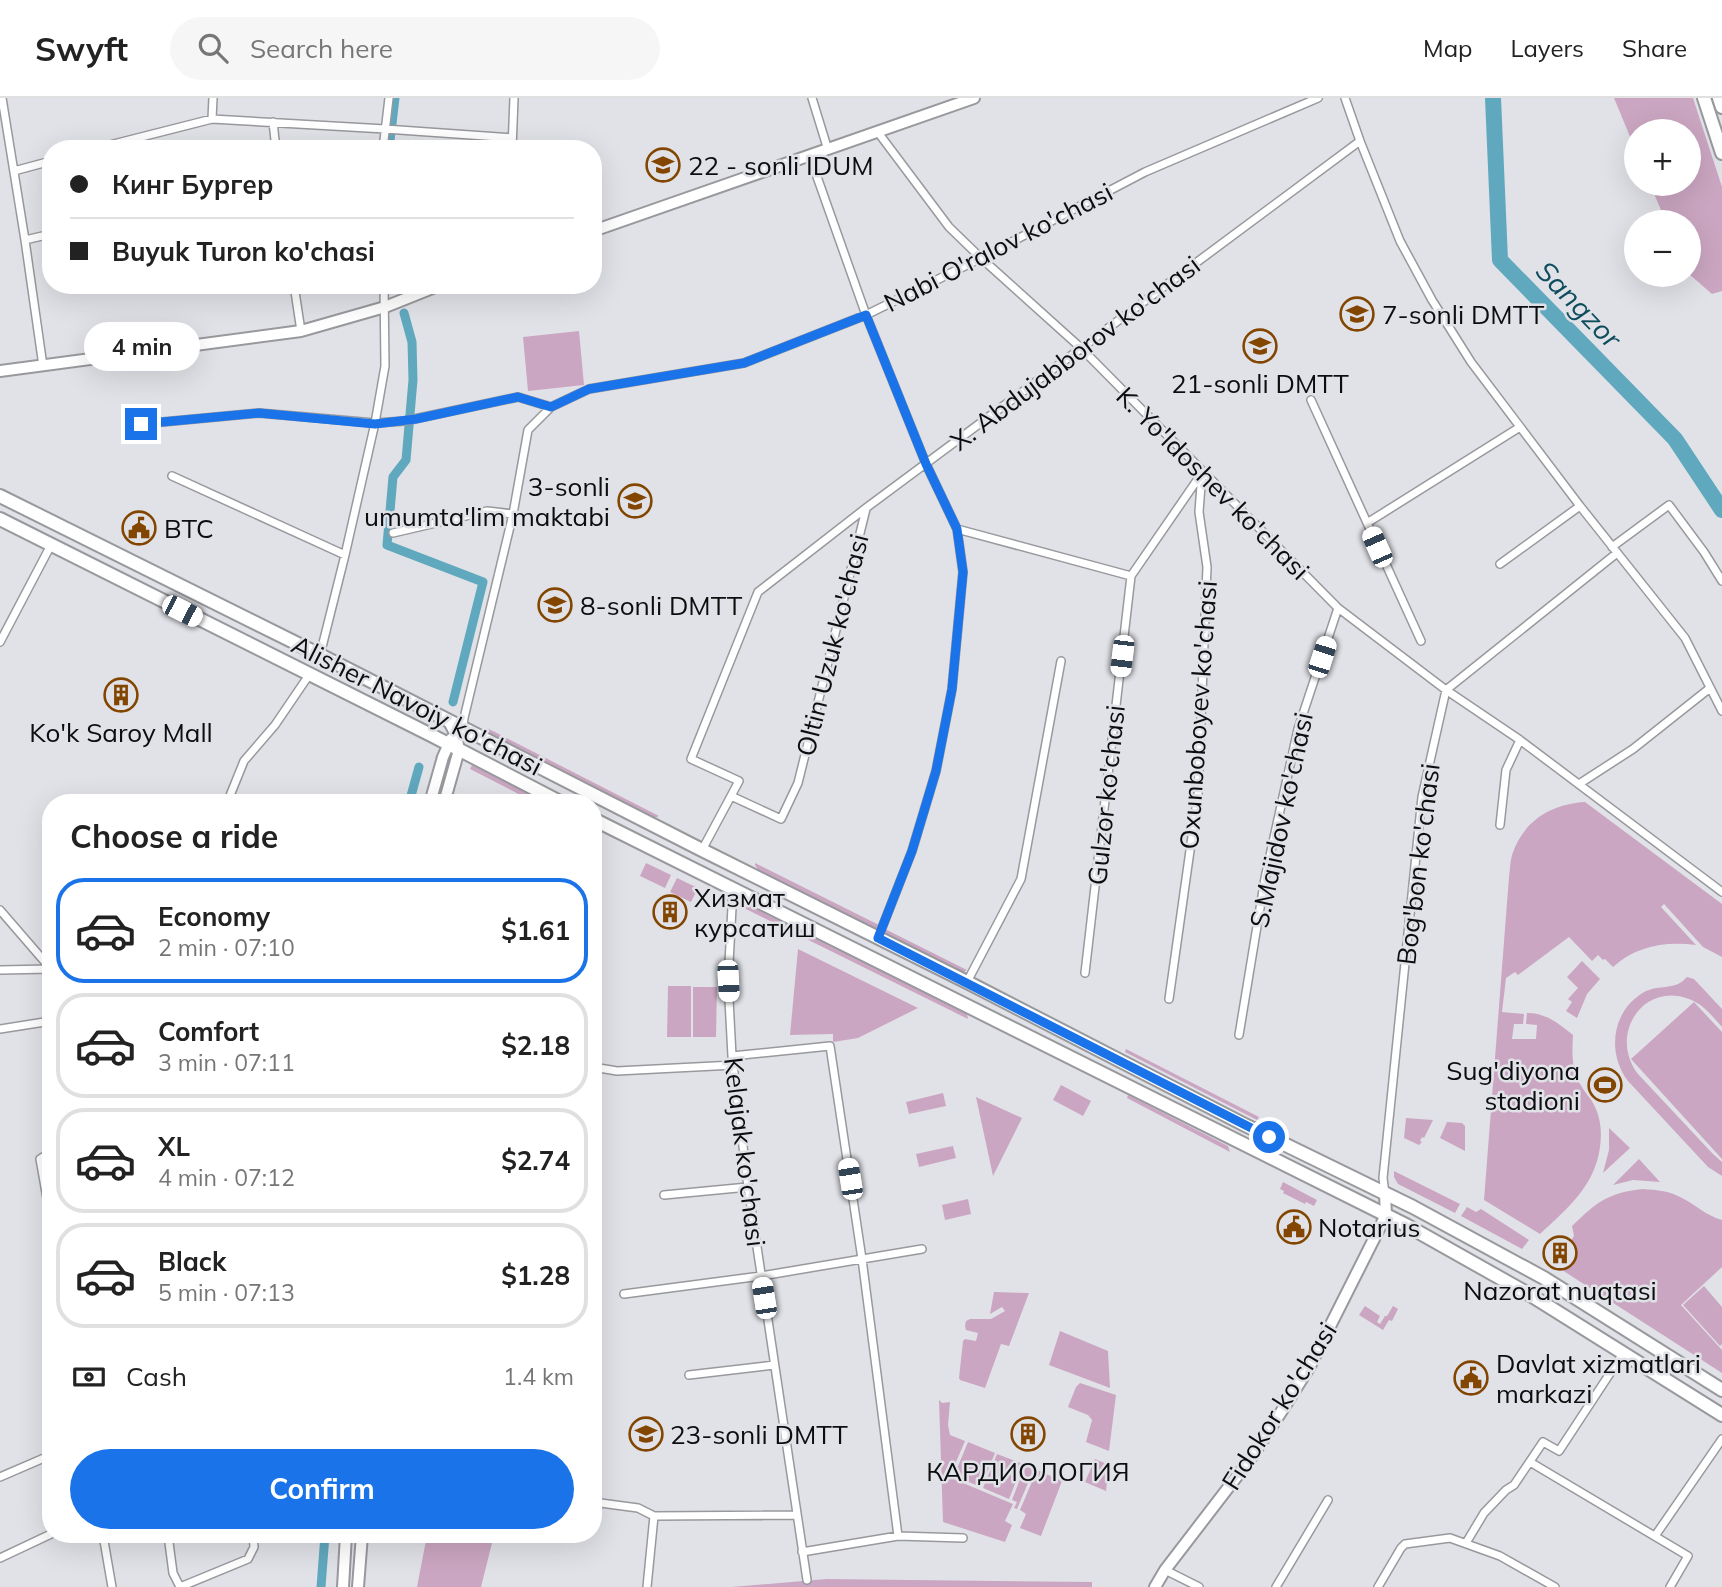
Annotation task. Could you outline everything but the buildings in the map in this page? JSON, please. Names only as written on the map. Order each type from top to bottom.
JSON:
[{"type":"main road","points":[[602,228],[974,98]]},
{"type":"main road","points":[[1704,98],[1722,153]]},
{"type":"main road","points":[[1719,98],[1722,107]]},
{"type":"main road","points":[[0,371],[301,331],[385,307],[418,294]]},
{"type":"main road","name":"Alisher Navoiy ko'chasi","points":[[0,496],[320,655],[547,794]]},
{"type":"main road","name":"Alisher Navoiy ko'chasi","points":[[0,519],[309,675],[457,740],[480,736],[593,794]]},
{"type":"main road","points":[[204,622],[214,602]]},
{"type":"main road","points":[[434,794],[457,740]]},
{"type":"main road","points":[[446,794],[457,740]]},
{"type":"main road","name":"Alisher Navoiy ko'chasi","points":[[602,799],[1245,1125],[1413,1207],[1544,1278],[1722,1390]]},
{"type":"main road","points":[[602,824],[1386,1215],[1532,1296],[1722,1415]]},
{"type":"main road","points":[[1011,1028],[1020,1009]]},
{"type":"main road","name":"Bog'bon ko'chasi","points":[[1385,1194],[1386,1215]]},
{"type":"main road","name":"Fidokor ko'chasi","points":[[1155,1587],[1165,1570],[1251,1458],[1310,1366],[1386,1215]]},
{"type":"main road","points":[[343,1587],[346,1543]]},
{"type":"main road","points":[[358,1587],[361,1543]]},
{"type":"street","points":[[2,98],[43,366]]},
{"type":"street","points":[[212,98],[212,119]]},
{"type":"street","points":[[386,140],[389,129],[389,98]]},
{"type":"street","points":[[129,140],[212,119],[512,138],[514,98]]},
{"type":"street","points":[[812,98],[828,150]]},
{"type":"street","name":"Nabi O'ralov ko'chasi","points":[[551,407],[589,389],[744,363],[866,315],[1145,172],[1318,98]]},
{"type":"street","points":[[1345,98],[1400,241],[1432,300],[1471,362],[1614,550],[1685,638],[1722,711]]},
{"type":"street","points":[[273,122],[275,140]]},
{"type":"street","name":"K. Yo'ldoshev ko'chasi","points":[[877,131],[949,227],[1081,348],[1338,608],[1722,892]]},
{"type":"street","name":"X. Abdujabborov ko'chasi","points":[[731,796],[739,781],[691,759],[758,592],[866,508],[1360,141]]},
{"type":"street","points":[[810,157],[866,315],[926,464],[957,529],[963,572],[952,689],[936,771],[912,851],[878,938]]},
{"type":"street","points":[[14,171],[42,163]]},
{"type":"street","points":[[25,240],[42,236]]},
{"type":"street","points":[[295,294],[301,331]]},
{"type":"street","points":[[320,655],[375,424],[385,366],[384,294]]},
{"type":"street","points":[[141,424],[259,413],[375,424],[416,419],[518,397],[551,407],[528,430],[513,514],[457,740]]},
{"type":"street","points":[[1311,400],[1421,641]]},
{"type":"street","points":[[1367,523],[1520,427]]},
{"type":"street","name":"Gulzor ko'chasi","points":[[1085,973],[1131,576],[1202,472]]},
{"type":"street","name":"Oxunboboyev ko'chasi","points":[[1169,999],[1198,794],[1207,567],[1199,512],[1202,472]]},
{"type":"street","points":[[172,476],[345,555]]},
{"type":"street","points":[[1446,690],[1669,505],[1722,581]]},
{"type":"street","points":[[1500,564],[1580,506]]},
{"type":"street","name":"Oltin Uzuk ko'chasi","points":[[731,796],[781,819],[798,783],[866,508]]},
{"type":"street","points":[[393,533],[487,511],[513,514]]},
{"type":"street","points":[[957,529],[1131,576]]},
{"type":"street","points":[[0,642],[51,545]]},
{"type":"street","name":"S.Majidov ko'chasi","points":[[1239,1035],[1265,878],[1298,729],[1338,608]]},
{"type":"street","points":[[967,982],[1021,879],[1061,661]]},
{"type":"street","points":[[231,794],[244,761],[275,725],[309,675]]},
{"type":"street","points":[[1579,784],[1633,749],[1710,688]]},
{"type":"street","name":"Bog'bon ko'chasi","points":[[1385,1194],[1383,1178],[1422,797],[1446,690]]},
{"type":"street","points":[[1500,825],[1506,770],[1520,740]]},
{"type":"street","points":[[702,850],[731,796]]},
{"type":"street","name":"Kelajak ko'chasi","points":[[733,889],[728,981],[733,1060],[748,1187],[807,1580]]},
{"type":"street","points":[[0,910],[42,959]]},
{"type":"street","points":[[0,971],[42,969]]},
{"type":"street","points":[[0,1029],[42,1022]]},
{"type":"street","points":[[602,1069],[617,1071],[733,1060],[830,1046],[862,1259],[898,1536]]},
{"type":"street","points":[[664,1195],[748,1187]]},
{"type":"street","points":[[624,1294],[761,1276],[922,1249]]},
{"type":"street","points":[[1466,1543],[1484,1513],[1514,1485],[1543,1442],[1559,1451],[1624,1352]]},
{"type":"street","points":[[689,1375],[774,1365]]},
{"type":"street","points":[[1656,1536],[1722,1439]]},
{"type":"street","points":[[0,1478],[42,1459]]},
{"type":"street","points":[[1530,1462],[1688,1556],[1670,1587]]},
{"type":"street","points":[[1276,1587],[1328,1500]]},
{"type":"street","points":[[602,1503],[638,1508],[654,1516],[797,1515]]},
{"type":"street","points":[[647,1587],[654,1516]]},
{"type":"street","points":[[802,1552],[898,1536],[963,1538]]},
{"type":"street","points":[[0,1558],[42,1538]]},
{"type":"street","points":[[1378,1587],[1405,1544],[1450,1538],[1500,1556],[1555,1587]]},
{"type":"street","points":[[104,1543],[111,1587]]},
{"type":"street","points":[[169,1543],[173,1573],[180,1587],[248,1559],[254,1543]]},
{"type":"street","points":[[1165,1570],[1199,1587]]},
{"type":"shaded area","points":[[1614,98],[1693,98],[1700,119],[1624,119],[1624,122]]},
{"type":"shaded area","points":[[1701,123],[1722,187],[1722,291],[1712,294],[1701,284],[1701,210],[1661,210],[1655,196],[1701,196]]},
{"type":"shaded area","points":[[579,331],[584,385],[528,391],[523,337]]},
{"type":"shaded area","points":[[487,728],[659,816],[653,819],[484,732]]},
{"type":"shaded area","points":[[472,765],[530,794],[519,794],[470,769]]},
{"type":"shaded area","points":[[1585,802],[1722,904],[1722,957],[1703,947],[1664,904],[1661,907],[1696,945],[1652,947],[1631,954],[1613,967],[1598,955],[1592,961],[1569,937],[1518,975],[1515,972],[1506,978],[1502,1012],[1524,1014],[1523,1024],[1514,1024],[1512,1039],[1536,1039],[1537,1025],[1526,1024],[1527,1013],[1546,1017],[1573,1035],[1576,1075],[1594,1105],[1600,1126],[1601,1142],[1597,1161],[1586,1185],[1570,1206],[1540,1234],[1484,1200],[1510,866],[1512,855],[1523,833],[1540,816],[1561,806]]},
{"type":"shaded area","points":[[646,863],[671,875],[665,888],[640,876]]},
{"type":"shaded area","points":[[755,863],[881,926],[878,931],[759,871]]},
{"type":"shaded area","points":[[677,878],[698,888],[691,902],[670,892]]},
{"type":"shaded area","points":[[742,902],[967,1014],[968,1019],[738,905]]},
{"type":"shaded area","points":[[885,929],[967,970],[962,973],[883,933]]},
{"type":"shaded area","points":[[798,949],[918,1008],[858,1038],[833,1042],[833,1034],[790,1035]]},
{"type":"shaded area","points":[[1582,961],[1600,979],[1587,994],[1577,1018],[1566,1011],[1572,1002],[1568,999],[1578,988],[1567,977]]},
{"type":"shaded area","points":[[1687,977],[1694,979],[1722,1009],[1722,1027],[1699,1004],[1672,995],[1657,998],[1635,1015],[1629,1028],[1627,1043],[1630,1059],[1638,1074],[1722,1162],[1722,1176],[1708,1167],[1628,1081],[1617,1057],[1616,1032],[1626,1009],[1646,991],[1675,985]]},
{"type":"shaded area","points":[[668,986],[691,986],[691,1037],[667,1037]]},
{"type":"shaded area","points":[[693,987],[717,987],[716,1037],[693,1037]]},
{"type":"shaded area","points":[[1694,1002],[1722,1032],[1722,1159],[1631,1059]]},
{"type":"shaded area","points":[[1126,1049],[1259,1117],[1257,1120],[1125,1052]]},
{"type":"shaded area","points":[[1061,1085],[1091,1101],[1083,1116],[1053,1100]]},
{"type":"shaded area","points":[[943,1093],[946,1106],[909,1114],[906,1102]]},
{"type":"shaded area","points":[[1128,1095],[1228,1146],[1230,1152],[1127,1098]]},
{"type":"shaded area","points":[[976,1097],[1022,1118],[993,1176]]},
{"type":"shaded area","points":[[1406,1118],[1433,1120],[1419,1145],[1404,1138]]},
{"type":"shaded area","points":[[1447,1122],[1462,1123],[1465,1126],[1465,1151],[1440,1138]]},
{"type":"shaded area","points":[[1609,1128],[1630,1148],[1603,1173],[1609,1150]]},
{"type":"shaded area","points":[[953,1146],[956,1158],[919,1167],[916,1154]]},
{"type":"shaded area","points":[[1639,1159],[1660,1182],[1633,1180],[1613,1185]]},
{"type":"shaded area","points":[[1394,1171],[1460,1204],[1455,1213],[1398,1184]]},
{"type":"shaded area","points":[[1283,1182],[1317,1200],[1314,1206],[1283,1193],[1280,1189]]},
{"type":"shaded area","points":[[1643,1189],[1673,1194],[1722,1220],[1722,1267],[1681,1305],[1722,1350],[1722,1373],[1562,1270],[1573,1253],[1566,1248],[1574,1236],[1572,1226],[1603,1200],[1620,1193]]},
{"type":"shaded area","points":[[968,1199],[971,1214],[945,1220],[942,1205]]},
{"type":"shaded area","points":[[1467,1207],[1476,1212],[1481,1209],[1529,1240],[1522,1249],[1461,1216]]},
{"type":"shaded area","points":[[1704,1286],[1722,1307],[1720,1346],[1683,1305]]},
{"type":"shaded area","points":[[994,1292],[1029,1293],[1009,1346],[1001,1344],[985,1388],[959,1378],[963,1341],[976,1341],[978,1333],[966,1330],[966,1321],[991,1319],[1005,1311],[1002,1307],[990,1314]]},
{"type":"shaded area","points":[[1365,1306],[1380,1316],[1377,1322],[1380,1324],[1393,1306],[1398,1309],[1383,1330],[1359,1315]]},
{"type":"shaded area","points":[[1060,1331],[1108,1351],[1110,1388],[1049,1365]]},
{"type":"shaded area","points":[[1080,1383],[1116,1395],[1109,1451],[1086,1442],[1092,1420],[1088,1415],[1068,1407]]},
{"type":"shaded area","points":[[939,1400],[942,1403],[950,1402],[950,1435],[965,1441],[950,1476],[944,1475],[1013,1504],[1005,1521],[1012,1525],[1005,1542],[943,1522]]},
{"type":"shaded area","points":[[968,1442],[995,1453],[981,1487],[954,1476]]},
{"type":"shaded area","points":[[997,1454],[1023,1464],[1009,1499],[983,1488]]},
{"type":"shaded area","points":[[1095,1459],[1109,1465],[1106,1491],[1085,1482]]},
{"type":"shaded area","points":[[1025,1466],[1034,1469],[1017,1509],[1014,1508],[1017,1502],[1012,1500]]},
{"type":"shaded area","points":[[1037,1470],[1062,1481],[1041,1536],[1020,1528],[1026,1514],[1020,1510]]},
{"type":"shaded area","points":[[425,1543],[492,1543],[481,1587],[417,1587]]},
{"type":"shaded area","points":[[827,1579],[1092,1582],[1092,1587],[732,1587]]},
{"type":"waterway","points":[[390,140],[395,98]]},
{"type":"waterway","name":"Sangzor","points":[[1493,98],[1500,260],[1675,439],[1722,510]]},
{"type":"waterway","points":[[404,313],[412,342],[413,380],[406,460],[393,477],[387,545],[483,582],[453,702]]},
{"type":"waterway","points":[[412,794],[419,767]]},
{"type":"waterway","points":[[321,1587],[324,1543]]},
{"type":"place","name":"22 - sonli IDUM","points":[[663,165]]},
{"type":"place","name":"7-sonli DMTT","points":[[1357,314]]},
{"type":"place","name":"21-sonli DMTT","points":[[1260,346]]},
{"type":"place","name":"3-sonli umumta'lim maktabi","points":[[635,501]]},
{"type":"place","name":"BTC","points":[[139,528]]},
{"type":"place","name":"8-sonli DMTT","points":[[555,605]]},
{"type":"place","name":"Ko'k Saroy Mall","points":[[121,695]]},
{"type":"place","name":"Хизмат курсатиш","points":[[670,912]]},
{"type":"place","name":"Sug'diyona stadioni","points":[[1605,1085]]},
{"type":"place","name":"Notarius","points":[[1294,1227]]},
{"type":"place","name":"Nazorat nuqtasi","points":[[1560,1253]]},
{"type":"place","name":"Davlat xizmatlari markazi","points":[[1471,1378]]},
{"type":"place","name":"23-sonli DMTT","points":[[646,1434]]},
{"type":"place","name":"КАРДИОЛОГИЯ","points":[[1028,1434]]},
{"type":"route","points":[[141,424],[259,413],[375,424],[416,419],[518,397],[551,407],[589,389],[744,363],[866,315],[926,464],[957,529],[963,572],[952,689],[936,771],[912,851],[878,938],[1269,1137]]}]
